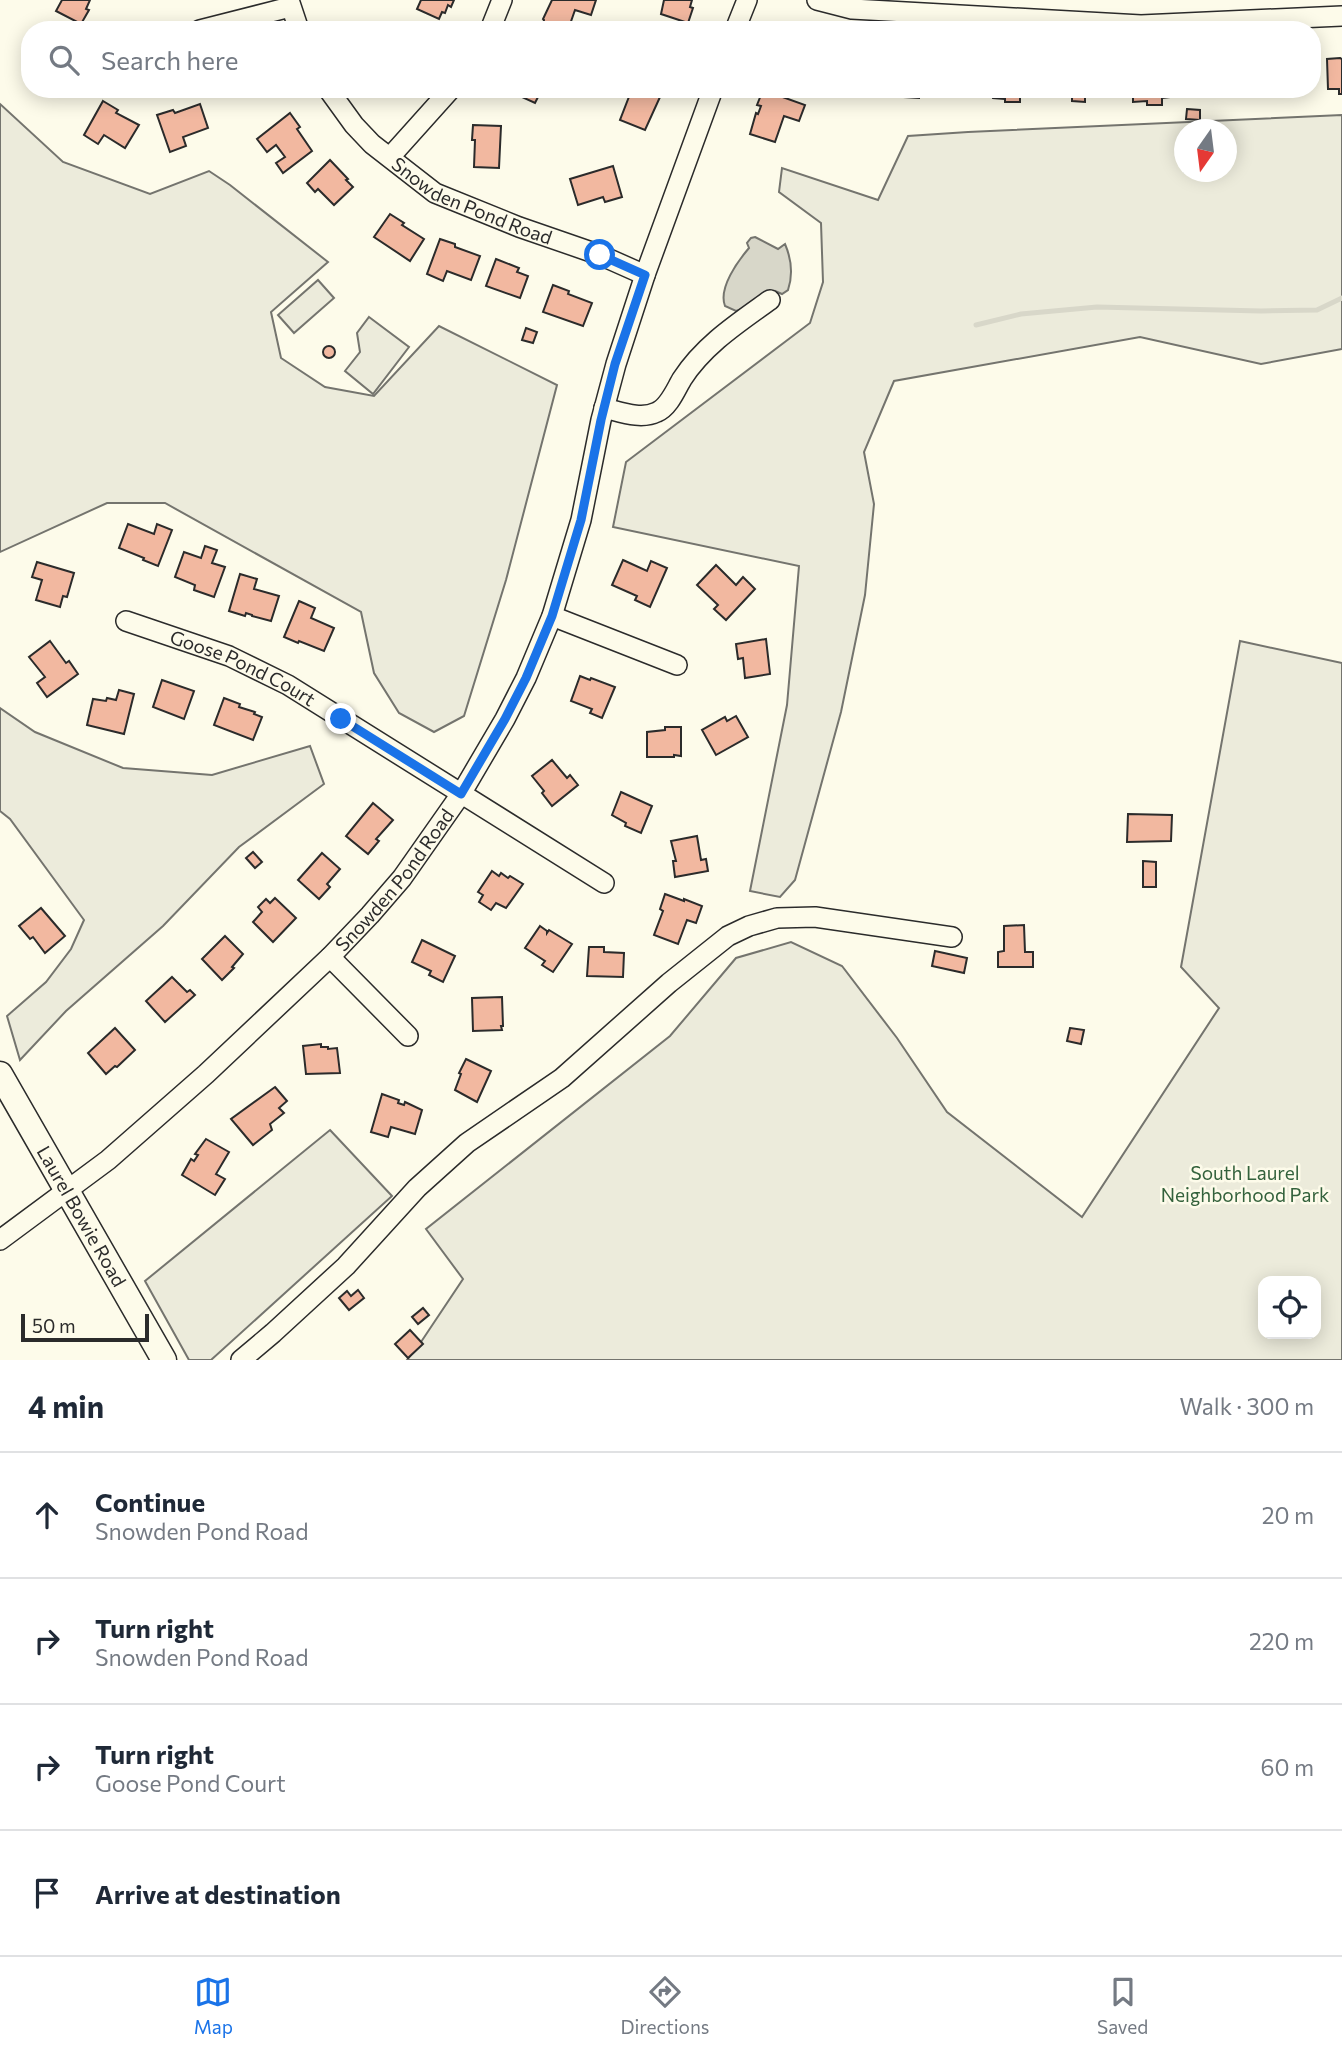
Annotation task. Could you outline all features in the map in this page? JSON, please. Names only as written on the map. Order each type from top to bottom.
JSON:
[{"type":"main road","name":"Laurel Bowie Road","points":[[0,1074],[164,1360]]},
{"type":"street","points":[[494,21],[502,0]]},
{"type":"street","points":[[739,21],[747,0]]},
{"type":"street","points":[[817,0],[852,9],[1004,9],[1107,21]]},
{"type":"street","points":[[231,21],[289,4],[296,21]]},
{"type":"street","points":[[1230,21],[1342,16]]},
{"type":"street","name":"Snowden Pond Road","points":[[334,98],[372,144],[435,193],[519,227],[600,255],[645,275]]},
{"type":"street","points":[[390,157],[443,98]]},
{"type":"street","name":"Snowden Pond Road","points":[[0,1240],[108,1160],[206,1074],[330,957],[402,878],[461,794],[526,678],[552,616],[581,520],[615,364],[710,98]]},
{"type":"street","points":[[604,408],[647,416],[660,411],[708,347],[770,300]]},
{"type":"street","points":[[552,616],[677,665]]},
{"type":"street","name":"Goose Pond Court","points":[[126,621],[229,656],[288,685],[604,883]]},
{"type":"street","points":[[241,1360],[346,1266],[417,1188],[467,1143],[562,1078],[669,983],[728,936],[749,926],[777,918],[815,917],[952,937]]},
{"type":"street","points":[[330,957],[408,1036]]},
{"type":"green space","points":[[0,104],[63,162],[150,194],[209,171],[328,262],[271,312],[281,358],[325,387],[374,396],[439,326],[557,385],[506,580],[464,716],[434,732],[399,713],[374,673],[361,612],[165,503],[107,503],[0,552]]},
{"type":"green space","points":[[1342,115],[1342,349],[1261,364],[1140,337],[894,381],[864,452],[874,504],[865,595],[841,712],[795,880],[780,897],[750,891],[787,705],[799,566],[613,527],[626,462],[810,323],[823,282],[821,223],[779,192],[782,168],[878,200],[908,136],[1174,123],[1174,182],[1237,182],[1237,120]]},
{"type":"green space","points":[[318,280],[334,298],[294,333],[278,315]]},
{"type":"green space","points":[[369,317],[409,347],[373,394],[345,371],[360,352],[357,333]]},
{"type":"green space","name":"South Laurel Neighborhood Park","points":[[1240,641],[1342,663],[1342,1360],[407,1360],[463,1279],[426,1229],[670,1036],[736,958],[791,942],[842,966],[897,1038],[947,1112],[1082,1217],[1219,1008],[1181,967]]},
{"type":"green space","points":[[0,708],[35,732],[123,768],[212,775],[310,746],[324,784],[239,847],[163,926],[66,1011],[20,1060],[7,1016],[46,982],[71,949],[84,920],[10,819],[0,811]]},
{"type":"green space","points":[[330,1130],[392,1196],[211,1360],[189,1360],[145,1281]]},
{"type":"shaded area","points":[[755,237],[778,249],[785,244],[791,267],[790,284],[788,290],[782,294],[775,291],[756,304],[736,311],[725,306],[724,291],[730,275],[749,248],[747,243]]},
{"type":"building","points":[[62,0],[90,0],[86,9],[89,10],[83,21],[75,21],[56,11]]},
{"type":"building","points":[[421,0],[454,0],[439,19],[417,9]]},
{"type":"building","points":[[552,0],[596,0],[591,15],[575,10],[571,21],[543,19]]},
{"type":"building","points":[[664,0],[692,0],[690,7],[693,8],[689,21],[661,14]]},
{"type":"building","points":[[1340,58],[1342,94],[1339,94],[1339,89],[1328,89],[1327,59]]},
{"type":"building","points":[[524,98],[538,98],[535,103]]},
{"type":"building","points":[[629,98],[660,98],[645,130],[620,120]]},
{"type":"building","points":[[760,98],[785,98],[805,105],[799,121],[784,116],[775,142],[750,134],[761,106],[757,105]]},
{"type":"building","points":[[993,98],[1020,98],[1020,102],[1005,102],[1005,99]]},
{"type":"building","points":[[1072,98],[1085,98],[1085,102],[1072,101]]},
{"type":"building","points":[[1133,98],[1162,98],[1162,105],[1147,105],[1147,101],[1133,102]]},
{"type":"building","points":[[103,101],[118,110],[116,113],[139,125],[125,148],[104,135],[98,144],[84,135]]},
{"type":"building","points":[[200,104],[208,128],[183,137],[186,146],[170,152],[157,115],[173,110],[175,113]]},
{"type":"building","points":[[1187,109],[1200,110],[1200,119],[1186,119]]},
{"type":"building","points":[[290,113],[312,151],[283,173],[276,163],[285,157],[276,145],[267,152],[257,139]]},
{"type":"building","points":[[473,125],[501,126],[499,168],[474,167]]},
{"type":"building","points":[[330,160],[353,187],[334,205],[318,189],[315,192],[307,183]]},
{"type":"building","points":[[613,166],[622,197],[605,202],[603,197],[578,205],[570,179]]},
{"type":"building","points":[[390,214],[424,239],[410,261],[374,237]]},
{"type":"building","points":[[440,239],[480,256],[471,280],[447,271],[443,281],[427,274]]},
{"type":"building","points":[[496,259],[519,268],[517,272],[528,276],[520,298],[486,286]]},
{"type":"building","points":[[553,285],[592,303],[583,326],[543,312]]},
{"type":"building","points":[[526,328],[537,332],[533,343],[522,340]]},
{"type":"building","points":[[324,347],[334,347],[334,357],[324,357]]},
{"type":"building","points":[[128,524],[154,534],[157,524],[172,530],[158,566],[119,548]]},
{"type":"building","points":[[205,546],[217,550],[212,563],[225,567],[214,597],[194,590],[195,585],[175,577],[184,552],[201,558]]},
{"type":"building","points":[[623,560],[647,571],[651,561],[667,568],[650,607],[635,600],[637,596],[612,585]]},
{"type":"building","points":[[37,562],[74,573],[67,597],[63,596],[60,607],[36,600],[42,580],[32,577]]},
{"type":"building","points":[[716,565],[736,585],[743,577],[755,589],[726,620],[714,609],[718,605],[697,585]]},
{"type":"building","points":[[240,574],[257,579],[254,589],[279,596],[271,621],[229,611]]},
{"type":"building","points":[[299,601],[315,608],[311,618],[334,628],[324,651],[284,637]]},
{"type":"building","points":[[766,639],[770,674],[745,678],[743,658],[738,659],[736,644]]},
{"type":"building","points":[[50,641],[78,674],[47,697],[37,683],[45,677],[29,657]]},
{"type":"building","points":[[580,676],[615,687],[602,718],[590,713],[592,709],[571,701]]},
{"type":"building","points":[[162,680],[194,691],[184,719],[153,707]]},
{"type":"building","points":[[119,690],[134,694],[124,734],[87,725],[93,699],[116,700]]},
{"type":"building","points":[[224,698],[262,717],[253,740],[214,725]]},
{"type":"building","points":[[736,716],[748,737],[716,755],[702,730],[725,717],[727,721]]},
{"type":"building","points":[[665,727],[681,727],[681,756],[647,757],[647,732],[665,730]]},
{"type":"building","points":[[552,760],[567,778],[570,775],[578,785],[552,806],[532,776]]},
{"type":"building","points":[[621,792],[652,806],[641,833],[625,826],[626,823],[612,815]]},
{"type":"building","points":[[373,803],[393,820],[376,839],[379,841],[368,854],[346,836]]},
{"type":"building","points":[[1128,814],[1172,815],[1171,841],[1127,842]]},
{"type":"building","points":[[697,836],[701,860],[706,859],[708,871],[675,877],[673,861],[676,861],[671,841]]},
{"type":"building","points":[[253,852],[262,862],[255,868],[246,858]]},
{"type":"building","points":[[322,853],[340,869],[327,884],[330,887],[319,899],[298,880]]},
{"type":"building","points":[[1143,861],[1156,862],[1156,887],[1143,887]]},
{"type":"building","points":[[492,871],[499,876],[501,873],[508,878],[510,876],[523,884],[506,908],[496,903],[491,910],[479,902],[483,895],[478,892]]},
{"type":"building","points":[[665,894],[702,906],[696,923],[687,920],[678,944],[654,935],[663,911],[660,909]]},
{"type":"building","points":[[275,898],[296,918],[273,942],[253,922],[262,912],[258,907],[266,899],[270,903]]},
{"type":"building","points":[[41,908],[65,936],[45,953],[33,937],[30,939],[19,926]]},
{"type":"building","points":[[1024,925],[1025,952],[1033,952],[1033,967],[998,967],[998,952],[1004,951],[1004,926]]},
{"type":"building","points":[[540,926],[547,933],[549,930],[572,944],[553,972],[542,965],[545,961],[525,948]]},
{"type":"building","points":[[225,936],[243,954],[222,980],[202,959]]},
{"type":"building","points":[[422,940],[455,956],[443,982],[429,975],[431,971],[412,962]]},
{"type":"building","points":[[589,947],[604,947],[604,952],[624,953],[623,977],[587,976]]},
{"type":"building","points":[[935,951],[967,958],[964,973],[932,966]]},
{"type":"building","points":[[172,977],[187,992],[190,990],[195,995],[165,1022],[146,1001]]},
{"type":"building","points":[[502,997],[502,1030],[473,1031],[472,998]]},
{"type":"building","points":[[115,1028],[135,1050],[106,1074],[88,1053]]},
{"type":"building","points":[[1070,1028],[1084,1030],[1081,1044],[1067,1041]]},
{"type":"building","points":[[321,1044],[321,1047],[328,1049],[337,1048],[340,1073],[306,1074],[303,1046]]},
{"type":"building","points":[[466,1059],[491,1071],[477,1102],[455,1090]]},
{"type":"building","points":[[275,1087],[287,1101],[279,1108],[284,1113],[270,1124],[272,1130],[253,1145],[231,1119]]},
{"type":"building","points":[[382,1094],[399,1100],[398,1103],[404,1105],[405,1102],[422,1110],[415,1134],[391,1127],[388,1137],[371,1132]]},
{"type":"building","points":[[206,1139],[229,1152],[216,1174],[225,1179],[215,1195],[182,1175],[191,1159],[194,1161],[198,1155],[195,1154]]},
{"type":"building","points":[[358,1290],[364,1298],[349,1310],[339,1298],[347,1291],[351,1296]]},
{"type":"building","points":[[423,1308],[429,1315],[418,1324],[412,1317]]},
{"type":"building","points":[[410,1330],[423,1344],[408,1358],[395,1344]]},
{"type":"waterway","points":[[976,325],[1021,314],[1097,307],[1317,310],[1342,298]]},
{"type":"route","points":[[341,719],[461,794],[505,719],[539,649],[568,566],[581,520],[615,364],[645,275],[600,255]]}]
